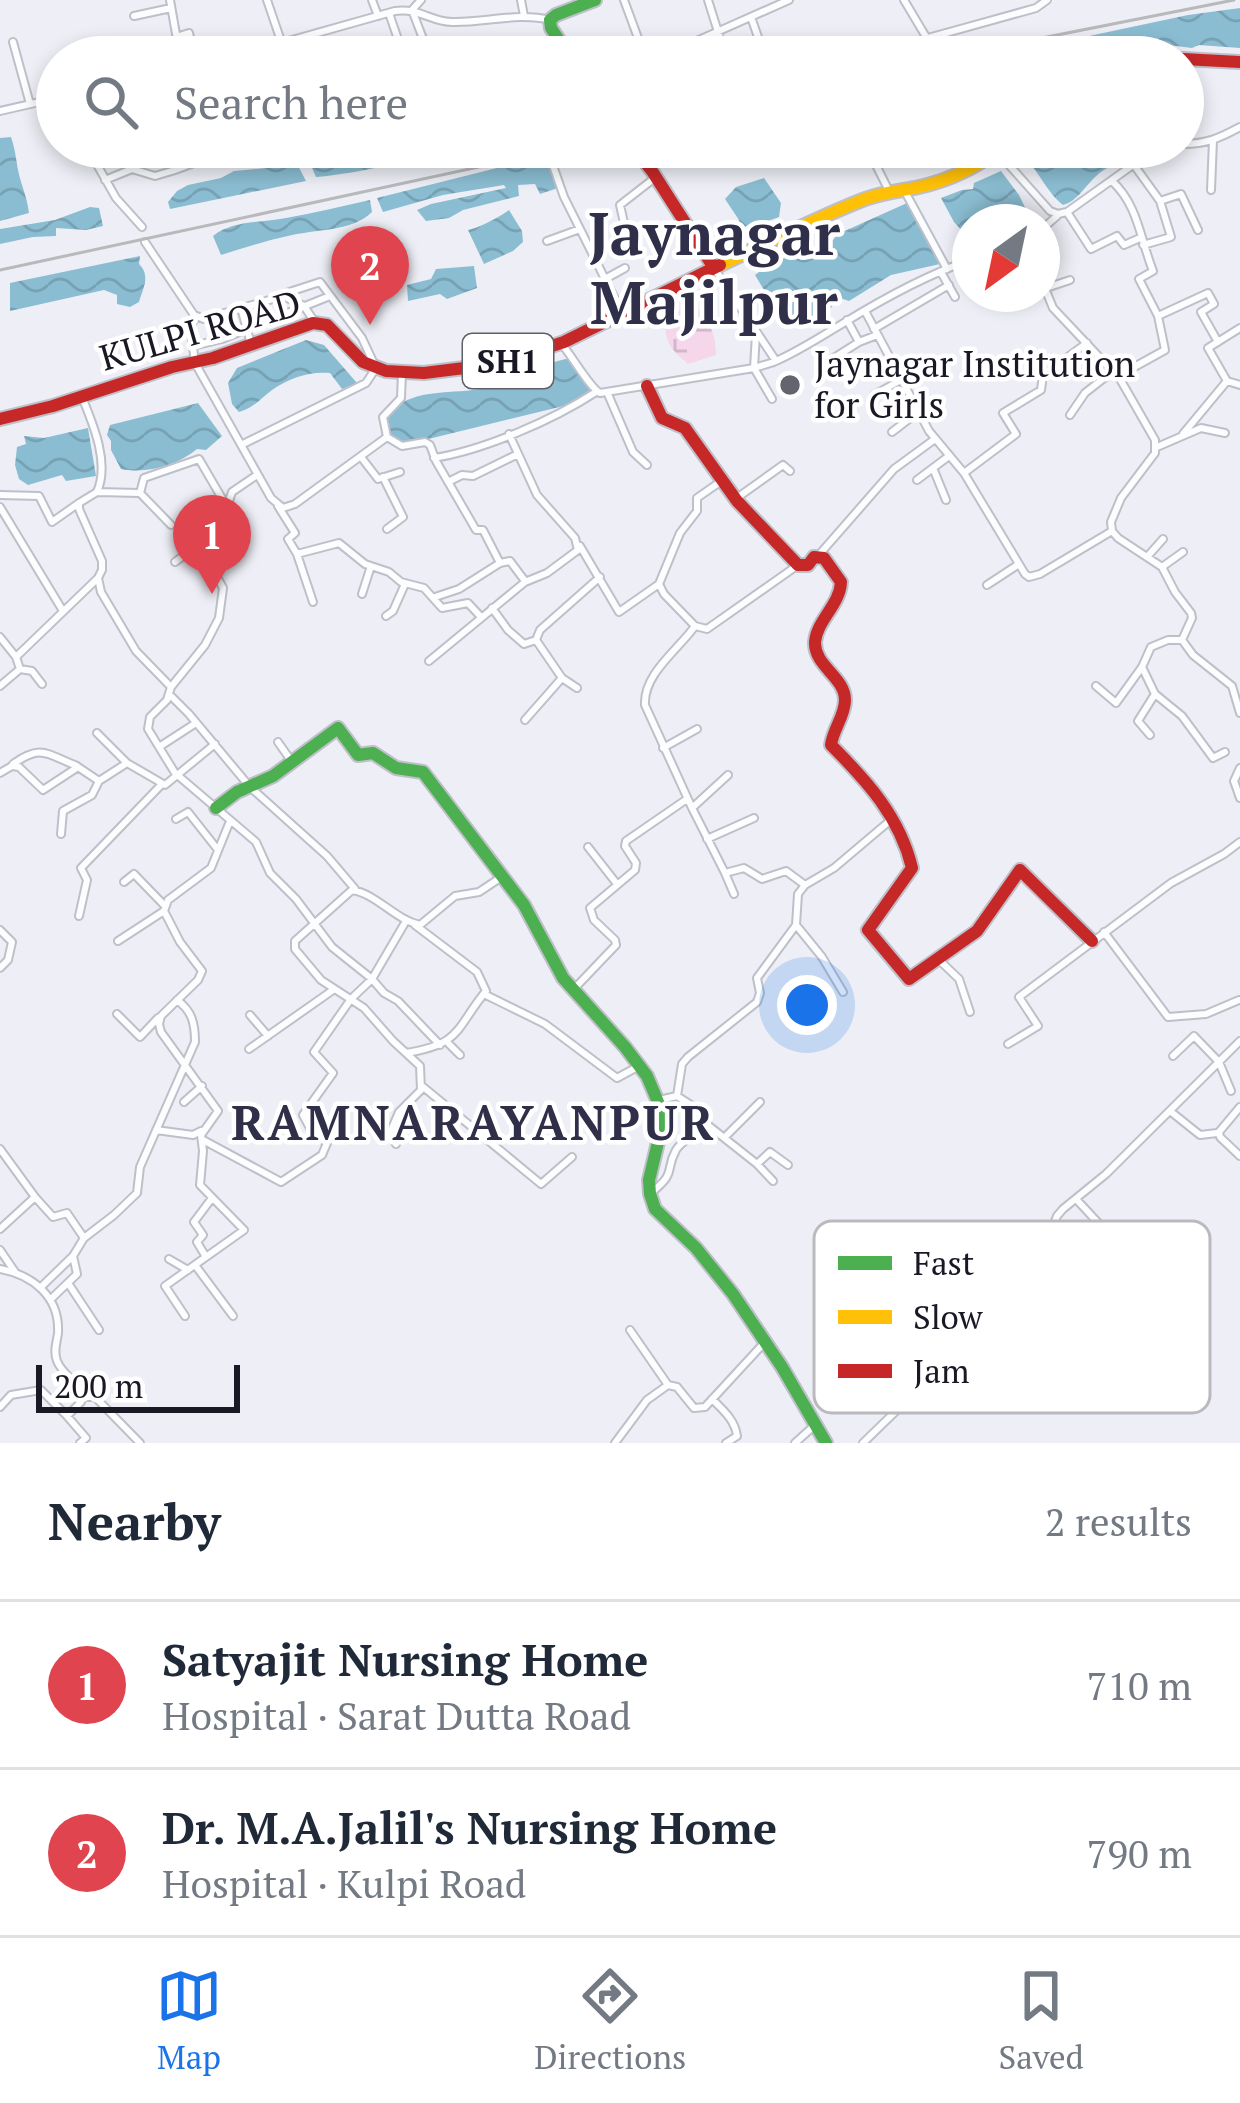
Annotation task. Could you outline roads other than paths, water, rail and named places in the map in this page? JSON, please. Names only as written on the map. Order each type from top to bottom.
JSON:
[{"type":"street","points":[[267,0],[279,36]]},
{"type":"street","points":[[372,0],[378,16]]},
{"type":"street","points":[[398,0],[401,10]]},
{"type":"street","points":[[412,10],[422,0]]},
{"type":"street","points":[[521,0],[524,16]]},
{"type":"street","points":[[309,36],[401,10],[446,22],[524,16],[550,20],[595,0]]},
{"type":"street","points":[[624,0],[637,36]]},
{"type":"street","points":[[708,0],[720,36]]},
{"type":"street","points":[[706,36],[789,0]]},
{"type":"street","points":[[904,0],[927,36]]},
{"type":"street","points":[[935,36],[1036,8],[1047,0]]},
{"type":"street","points":[[134,16],[170,4],[176,36]]},
{"type":"street","points":[[412,10],[422,36]]},
{"type":"street","points":[[389,13],[397,36]]},
{"type":"street","points":[[751,17],[758,36]]},
{"type":"street","points":[[550,20],[556,36]]},
{"type":"street","points":[[13,42],[30,104]]},
{"type":"street","points":[[1204,60],[1240,62]]},
{"type":"street","points":[[0,111],[36,103]]},
{"type":"street","points":[[1204,141],[1240,127]]},
{"type":"street","points":[[1211,190],[1214,140]]},
{"type":"street","points":[[98,168],[116,198],[142,227]]},
{"type":"street","points":[[105,180],[132,169],[155,176],[180,168]]},
{"type":"street","points":[[554,168],[622,314]]},
{"type":"street","points":[[649,168],[776,361]]},
{"type":"street","points":[[881,168],[952,290]]},
{"type":"street","name":"KULPI ROAD","points":[[0,418],[316,323],[327,326],[352,353],[376,368],[424,373],[496,364],[560,343],[843,208],[952,178],[968,168]]},
{"type":"street","points":[[1013,168],[1050,211],[1062,213],[1091,249],[1117,236],[1124,245],[1171,237],[1160,201],[1136,168]]},
{"type":"street","points":[[1062,213],[1130,168]]},
{"type":"street","points":[[624,223],[620,205],[656,177]]},
{"type":"street","points":[[1070,415],[1084,393],[1165,350],[1158,316],[1139,279],[1153,271],[1126,194],[1112,181]]},
{"type":"street","points":[[1160,201],[1181,194],[1198,230]]},
{"type":"street","points":[[547,241],[580,229]]},
{"type":"street","points":[[145,242],[194,315],[205,319],[320,282],[362,338],[376,368],[366,383],[241,445]]},
{"type":"street","points":[[434,458],[468,452],[564,411],[596,392],[776,361],[952,267]]},
{"type":"street","points":[[604,279],[625,268]]},
{"type":"street","points":[[1060,282],[1070,280]]},
{"type":"street","points":[[829,361],[949,285]]},
{"type":"street","points":[[1158,316],[1208,293],[1214,304]]},
{"type":"street","points":[[278,296],[304,306],[316,323]]},
{"type":"street","points":[[193,346],[330,296]]},
{"type":"street","points":[[1218,342],[1201,312],[1226,300]]},
{"type":"street","points":[[241,308],[251,344]]},
{"type":"street","points":[[865,311],[918,412],[964,473],[1025,574],[1034,577],[1112,531]]},
{"type":"street","points":[[1058,312],[1116,373],[1157,447]]},
{"type":"street","points":[[194,315],[195,363],[257,475],[295,532],[288,538],[313,602]]},
{"type":"street","points":[[847,320],[859,342]]},
{"type":"street","points":[[1240,328],[1208,348],[1227,381],[1240,385]]},
{"type":"street","points":[[756,333],[754,368],[772,399]]},
{"type":"street","points":[[560,343],[596,392]]},
{"type":"street","points":[[964,473],[1016,434],[1003,413],[1041,390],[1043,375],[1087,343]]},
{"type":"street","points":[[402,373],[401,398],[383,417],[387,437],[402,446],[428,443],[476,530],[483,530],[500,563]]},
{"type":"street","points":[[874,395],[901,380]]},
{"type":"street","points":[[1180,436],[1227,381]]},
{"type":"street","points":[[647,386],[664,422],[685,428],[719,482],[799,566]]},
{"type":"street","points":[[607,392],[632,452],[647,464]]},
{"type":"street","points":[[0,495],[39,496],[52,522],[97,492],[102,473],[96,434],[82,397]]},
{"type":"street","points":[[892,432],[918,412]]},
{"type":"street","points":[[1182,640],[1191,613],[1162,567],[1112,531],[1113,510],[1157,447],[1207,428],[1225,433]]},
{"type":"street","points":[[509,434],[542,503],[575,538],[619,612],[659,584],[680,533],[697,512],[697,498],[719,482]]},
{"type":"street","points":[[277,505],[295,504],[387,437]]},
{"type":"street","points":[[659,584],[694,626],[707,628],[818,556],[894,469],[935,439]]},
{"type":"street","points":[[448,482],[518,454]]},
{"type":"street","points":[[916,480],[949,456]]},
{"type":"street","points":[[361,457],[379,479],[400,472]]},
{"type":"street","points":[[140,493],[144,478],[199,459],[227,508]]},
{"type":"street","points":[[734,500],[783,465],[790,471]]},
{"type":"street","points":[[933,468],[946,500]]},
{"type":"street","points":[[175,562],[199,544],[227,508],[232,492],[257,475]]},
{"type":"street","points":[[383,477],[404,517],[387,529]]},
{"type":"street","points":[[97,492],[140,493],[171,524]]},
{"type":"street","points":[[16,657],[102,569],[79,503]]},
{"type":"street","points":[[0,507],[62,611]]},
{"type":"street","points":[[429,661],[525,582],[575,554],[575,538]]},
{"type":"street","points":[[1147,556],[1163,539]]},
{"type":"street","points":[[297,554],[339,543],[370,566],[424,588],[442,608],[468,604],[481,617]]},
{"type":"street","points":[[199,544],[220,579],[222,604],[213,633],[148,722],[148,730],[177,774],[256,842],[270,872],[332,946],[460,1055]]},
{"type":"street","points":[[1162,567],[1183,552]]},
{"type":"street","points":[[818,556],[842,587],[815,639],[819,657],[846,696],[831,731],[832,746],[873,789],[906,841],[912,868],[868,930],[909,979],[977,931],[1020,870],[1092,941]]},
{"type":"street","points":[[433,598],[511,561],[525,582]]},
{"type":"street","points":[[986,585],[1018,564]]},
{"type":"street","points":[[362,594],[370,566]]},
{"type":"street","points":[[492,608],[524,644],[536,640],[540,630],[600,577]]},
{"type":"street","points":[[98,578],[101,592],[136,651],[250,787],[327,856],[355,889],[415,925],[477,972],[484,994],[460,1030],[443,1043],[406,1053]]},
{"type":"street","points":[[386,616],[405,584]]},
{"type":"street","points":[[694,626],[645,690],[645,705],[734,894]]},
{"type":"street","points":[[0,638],[20,669]]},
{"type":"street","points":[[536,640],[562,678],[577,688]]},
{"type":"street","points":[[1096,686],[1116,703],[1151,647],[1182,640]]},
{"type":"street","points":[[1182,640],[1232,686],[1240,713]]},
{"type":"street","points":[[1142,667],[1155,694],[1182,716],[1213,758],[1225,752]]},
{"type":"street","points":[[0,686],[20,669],[32,671],[43,684]]},
{"type":"street","points":[[525,720],[562,678]]},
{"type":"street","points":[[1150,735],[1138,721],[1155,694]]},
{"type":"street","points":[[158,748],[196,723]]},
{"type":"street","points":[[215,808],[237,792],[266,781],[338,728],[358,755],[373,753],[382,763],[403,772],[423,772],[528,912],[547,955],[573,990],[641,1065],[664,1118],[651,1171],[649,1195],[655,1209],[701,1254],[765,1342],[826,1443]]},
{"type":"street","points":[[663,748],[698,729]]},
{"type":"street","points":[[98,733],[127,763],[161,784],[169,783],[215,744]]},
{"type":"street","points":[[278,742],[292,762]]},
{"type":"street","points":[[2,771],[32,751],[43,752],[99,781]]},
{"type":"street","points":[[61,834],[63,811],[92,795],[99,781],[127,763]]},
{"type":"street","points":[[2,771],[19,767],[43,790],[78,767]]},
{"type":"street","points":[[1240,768],[1234,782],[1240,798]]},
{"type":"street","points":[[692,808],[728,775]]},
{"type":"street","points":[[79,916],[88,880],[81,868],[161,784]]},
{"type":"street","points":[[573,990],[616,945],[590,908],[637,866],[626,841],[687,799]]},
{"type":"street","points":[[176,819],[188,812],[218,850]]},
{"type":"street","points":[[707,839],[754,818]]},
{"type":"street","points":[[677,1096],[682,1064],[758,1003],[757,978],[796,926],[798,894],[892,819]]},
{"type":"street","points":[[118,941],[211,868],[230,821]]},
{"type":"street","points":[[1008,1044],[1038,1026],[1019,998],[1171,883],[1240,842]]},
{"type":"street","points":[[588,847],[617,884]]},
{"type":"street","points":[[725,873],[744,868],[762,880],[786,871],[805,885]]},
{"type":"street","points":[[116,1014],[140,1037],[202,971],[180,942],[165,908],[134,874],[124,882]]},
{"type":"street","points":[[415,925],[424,923],[455,896],[479,892],[503,876]]},
{"type":"street","points":[[355,889],[313,922],[295,940],[295,949],[333,990],[364,1007],[420,1066],[419,1093],[400,1112],[390,1133],[396,1144]]},
{"type":"street","points":[[202,1140],[281,1182],[322,1155],[327,1143],[311,1130],[304,1115],[334,1073],[314,1052],[351,999],[372,979],[406,921]]},
{"type":"street","points":[[796,926],[843,992]]},
{"type":"street","points":[[0,930],[12,943],[8,960],[0,968]]},
{"type":"street","points":[[1104,932],[1168,1017],[1206,1013],[1239,999],[1240,1014]]},
{"type":"street","points":[[938,958],[959,979],[970,1012]]},
{"type":"street","points":[[249,1049],[333,990]]},
{"type":"street","points":[[484,994],[545,1024],[617,1078],[641,1065]]},
{"type":"street","points":[[40,1288],[74,1256],[84,1238],[137,1193],[137,1176],[195,1042],[195,1023],[177,1000]]},
{"type":"street","points":[[250,1015],[268,1036]]},
{"type":"street","points":[[155,1130],[194,1136],[218,1111],[161,1032],[160,1016]]},
{"type":"street","points":[[1173,1057],[1194,1036],[1219,1062],[1231,1091]]},
{"type":"street","points":[[1055,1221],[1240,1041]]},
{"type":"street","points":[[422,1085],[541,1184],[572,1157]]},
{"type":"street","points":[[184,1102],[202,1086]]},
{"type":"street","points":[[659,1100],[677,1096],[694,1107],[709,1126],[773,1181]]},
{"type":"street","points":[[725,1137],[760,1102]]},
{"type":"street","points":[[1170,1111],[1200,1135],[1219,1132],[1240,1107]]},
{"type":"street","points":[[649,1195],[668,1178],[676,1150],[709,1126]]},
{"type":"street","points":[[185,1316],[165,1286],[244,1230],[200,1186],[204,1129]]},
{"type":"street","points":[[1219,1132],[1240,1156]]},
{"type":"street","points":[[0,1149],[35,1197],[53,1216],[67,1213],[84,1238]]},
{"type":"street","points":[[757,1164],[770,1152],[788,1165]]},
{"type":"street","points":[[0,1229],[35,1197]]},
{"type":"street","points":[[206,1257],[197,1241],[203,1235],[194,1222],[212,1198]]},
{"type":"street","points":[[1076,1199],[1096,1221]]},
{"type":"street","points":[[0,1250],[15,1272]]},
{"type":"street","points":[[51,1299],[77,1274],[74,1256]]},
{"type":"street","points":[[170,1259],[191,1267],[233,1316]]},
{"type":"street","points":[[0,1269],[15,1272],[51,1299],[58,1315],[56,1358],[82,1397]]},
{"type":"street","points":[[68,1283],[99,1330]]},
{"type":"street","points":[[629,1330],[668,1384],[677,1387],[694,1408],[705,1407],[765,1342]]},
{"type":"street","points":[[615,1443],[647,1400],[668,1384]]},
{"type":"street","points":[[0,1407],[11,1395],[40,1390],[86,1438],[80,1443]]},
{"type":"street","points":[[67,1416],[82,1397]]},
{"type":"street","points":[[82,1397],[95,1397],[140,1443]]},
{"type":"street","points":[[712,1399],[736,1429],[737,1436],[726,1443]]},
{"type":"street","points":[[863,1443],[894,1413]]},
{"type":"street","points":[[795,1443],[816,1424]]},
{"type":"water","points":[[1240,8],[1240,48],[1204,45],[1204,36],[1089,36]]},
{"type":"water","points":[[11,137],[29,213],[0,221],[0,138]]},
{"type":"water","points":[[299,168],[306,181],[170,209],[168,202],[177,191],[234,171]]},
{"type":"water","points":[[312,168],[372,168],[357,171],[316,177]]},
{"type":"water","points":[[497,168],[549,168],[558,188],[540,194],[535,184],[518,185],[519,196],[426,221],[417,210],[506,188],[443,195],[383,212],[377,198]]},
{"type":"water","points":[[1033,168],[1108,168],[1063,205]]},
{"type":"water","points":[[1001,171],[1023,204],[952,204],[952,218],[941,198],[973,189],[974,183]]},
{"type":"water","points":[[764,178],[781,203],[779,217],[740,230],[725,199],[736,187]]},
{"type":"water","points":[[370,200],[372,212],[354,223],[221,255],[213,236],[239,225]]},
{"type":"water","points":[[907,203],[940,264],[891,275],[849,301],[837,297],[831,308],[822,307],[805,325],[787,328],[755,275],[789,256],[827,247],[838,234]]},
{"type":"water","points":[[99,208],[103,226],[56,228],[56,236],[0,244],[0,229],[55,220]]},
{"type":"water","points":[[509,210],[523,242],[484,264],[468,230]]},
{"type":"water","points":[[140,256],[145,282],[139,302],[130,307],[117,304],[117,295],[104,290],[10,311],[10,283]]},
{"type":"water","points":[[474,266],[477,288],[447,299],[440,294],[408,301],[407,285],[431,279],[436,269]]},
{"type":"water","points":[[306,340],[324,345],[357,383],[342,389],[330,373],[307,374],[239,412],[232,404],[228,383],[237,368]]},
{"type":"water","points":[[572,358],[590,391],[576,403],[412,443],[395,440],[388,433],[390,412],[406,401],[490,387]]},
{"type":"water","points":[[198,403],[222,436],[206,450],[197,449],[161,467],[121,469],[107,435],[110,425]]},
{"type":"water","points":[[88,428],[96,476],[66,481],[62,475],[28,485],[19,479],[17,447],[26,444],[24,436],[44,438]]},
{"type":"railway","points":[[1052,36],[1234,0]]},
{"type":"railway","points":[[0,270],[474,168]]},
{"type":"place","name":"Dr. M.A.Jalil's Nursing Home","points":[[370,325]]},
{"type":"place","name":"Jaynagar Institution for Girls","points":[[790,385]]},
{"type":"place","name":"Satyajit Nursing Home","points":[[212,594]]},
{"type":"district","name":"Jaynagar Majilpur","points":[[714,268]]},
{"type":"district","name":"RAMNARAYANPUR","points":[[474,1123]]}]
